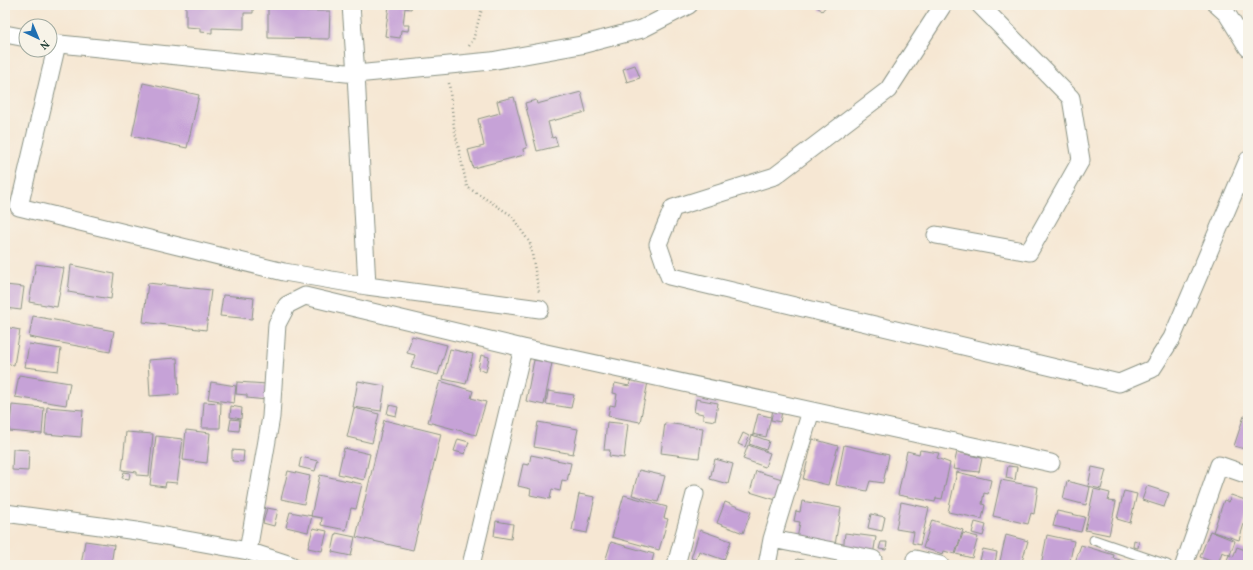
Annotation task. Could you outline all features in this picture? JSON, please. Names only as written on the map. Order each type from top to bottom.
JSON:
[{"type":"street","points":[[351,5],[367,286]]},
{"type":"street","points":[[58,44],[356,74],[490,61],[580,46],[642,29],[688,5]]},
{"type":"street","points":[[943,5],[888,90],[775,176],[672,208],[658,244],[669,276],[1120,383],[1152,369],[1172,338],[1248,160]]},
{"type":"street","points":[[936,235],[1029,252],[1081,160],[1071,98],[980,5]]},
{"type":"street","points":[[1218,5],[1227,14],[1248,48]]},
{"type":"street","points":[[5,34],[18,36]]},
{"type":"street","points":[[50,58],[19,208],[284,272],[367,286],[540,309]]},
{"type":"street","points":[[248,551],[271,417],[277,324],[287,305],[305,296],[523,348],[1051,463]]},
{"type":"street","points":[[471,565],[523,348]]},
{"type":"street","points":[[767,565],[772,539],[811,411]]},
{"type":"street","points":[[1184,565],[1219,465],[1248,474]]},
{"type":"street","points":[[676,565],[695,494]]},
{"type":"street","points":[[5,513],[137,531],[248,551],[291,565]]},
{"type":"street","points":[[772,539],[873,559]]},
{"type":"street","points":[[916,559],[940,565]]},
{"type":"lane","points":[[1094,540],[1167,565]]},
{"type":"path","points":[[483,5],[473,40],[452,64],[454,127],[467,187],[511,215],[530,243],[539,286],[540,309]]},
{"type":"building","points":[[186,5],[253,5],[253,13],[244,13],[244,29],[212,28],[212,33],[200,32],[200,28],[186,27]]},
{"type":"building","points":[[268,5],[307,5],[306,11],[330,11],[329,39],[268,38]]},
{"type":"building","points":[[389,5],[412,5],[411,9],[405,8],[403,25],[409,25],[408,31],[401,30],[400,38],[385,36]]},
{"type":"building","points":[[815,5],[827,5],[822,11]]},
{"type":"building","points":[[635,65],[640,78],[627,82],[623,69]]},
{"type":"building","points":[[143,83],[199,95],[187,148],[132,136]]},
{"type":"building","points":[[581,92],[586,112],[548,122],[552,138],[555,137],[558,146],[537,151],[525,103],[536,100],[537,104]]},
{"type":"building","points":[[514,97],[527,148],[523,149],[524,155],[473,168],[468,150],[484,146],[478,119],[500,113],[497,101]]},
{"type":"building","points":[[36,264],[64,268],[57,307],[29,302]]},
{"type":"building","points":[[71,265],[114,274],[111,299],[68,292]]},
{"type":"building","points":[[148,283],[211,290],[206,330],[143,322]]},
{"type":"building","points":[[5,285],[24,287],[21,310],[5,308]]},
{"type":"building","points":[[223,295],[254,298],[252,319],[220,316]]},
{"type":"building","points":[[33,316],[114,331],[110,352],[29,337]]},
{"type":"building","points":[[5,327],[20,330],[14,365],[5,363]]},
{"type":"building","points":[[412,336],[447,345],[438,375],[411,368],[415,355],[407,353]]},
{"type":"building","points":[[29,344],[61,349],[58,371],[25,367]]},
{"type":"building","points":[[450,349],[473,354],[466,384],[443,379]]},
{"type":"building","points":[[481,355],[489,357],[486,372],[478,369]]},
{"type":"building","points":[[177,358],[179,394],[150,396],[148,360]]},
{"type":"building","points":[[534,360],[552,363],[544,405],[526,401]]},
{"type":"building","points":[[5,367],[8,368],[6,384],[5,384]]},
{"type":"building","points":[[19,375],[70,383],[66,405],[15,397]]},
{"type":"building","points":[[631,379],[648,382],[640,422],[608,416],[610,405],[615,406],[617,394],[613,393],[615,383],[629,386]]},
{"type":"building","points":[[358,381],[385,386],[381,411],[353,407]]},
{"type":"building","points":[[440,381],[473,391],[471,398],[486,402],[476,435],[428,422]]},
{"type":"building","points":[[211,382],[236,386],[234,403],[208,399]]},
{"type":"building","points":[[237,382],[267,384],[266,400],[247,398],[247,395],[236,394]]},
{"type":"building","points":[[548,391],[574,395],[571,408],[546,404]]},
{"type":"building","points":[[696,399],[718,403],[715,421],[703,419],[703,414],[694,412]]},
{"type":"building","points":[[204,402],[221,403],[220,428],[202,428]]},
{"type":"building","points":[[12,405],[44,408],[42,434],[9,431]]},
{"type":"building","points":[[389,405],[398,407],[396,416],[387,414]]},
{"type":"building","points":[[231,406],[242,408],[241,419],[230,417]]},
{"type":"building","points":[[47,407],[83,410],[81,437],[45,434]]},
{"type":"building","points":[[354,408],[379,414],[372,443],[347,437]]},
{"type":"building","points":[[773,409],[782,411],[780,422],[771,420]]},
{"type":"building","points":[[758,414],[771,417],[766,437],[753,434]]},
{"type":"building","points":[[1244,416],[1248,417],[1248,450],[1234,446]]},
{"type":"building","points":[[231,419],[240,420],[239,431],[229,430]]},
{"type":"building","points":[[384,420],[441,434],[413,550],[356,537]]},
{"type":"building","points":[[538,422],[578,429],[573,454],[534,447]]},
{"type":"building","points":[[607,422],[628,424],[624,458],[609,456],[610,450],[604,450]]},
{"type":"building","points":[[665,423],[703,428],[699,458],[661,453]]},
{"type":"building","points":[[186,430],[210,433],[207,463],[183,460]]},
{"type":"building","points":[[126,432],[153,434],[149,476],[137,475],[137,472],[122,470]]},
{"type":"building","points":[[743,433],[749,436],[745,447],[738,444]]},
{"type":"building","points":[[752,435],[769,441],[766,450],[749,444]]},
{"type":"building","points":[[156,436],[183,439],[177,483],[166,482],[165,487],[150,485]]},
{"type":"building","points":[[458,439],[469,442],[465,454],[454,451]]},
{"type":"building","points":[[813,439],[838,446],[828,485],[803,479]]},
{"type":"building","points":[[748,445],[770,453],[765,467],[743,459]]},
{"type":"building","points":[[844,445],[889,455],[883,483],[870,481],[867,491],[836,485]]},
{"type":"building","points":[[344,448],[370,454],[364,480],[338,474]]},
{"type":"building","points":[[13,449],[29,450],[28,471],[12,470]]},
{"type":"building","points":[[232,450],[244,451],[243,462],[232,461]]},
{"type":"building","points":[[920,450],[939,453],[937,458],[950,463],[942,499],[936,498],[935,502],[898,495],[907,451],[919,454]]},
{"type":"building","points":[[957,452],[982,458],[979,472],[953,469]]},
{"type":"building","points":[[531,455],[571,463],[567,481],[562,480],[560,491],[552,489],[550,499],[530,495],[531,489],[518,486],[523,464],[529,465]]},
{"type":"building","points":[[301,457],[318,461],[315,471],[299,467]]},
{"type":"building","points":[[715,459],[733,464],[728,484],[710,479]]},
{"type":"building","points":[[1008,466],[1017,467],[1015,480],[1006,478]]},
{"type":"building","points":[[1092,467],[1106,470],[1101,489],[1088,486]]},
{"type":"building","points":[[639,470],[665,476],[658,502],[632,495]]},
{"type":"building","points":[[288,471],[310,476],[304,504],[281,499]]},
{"type":"building","points":[[756,471],[782,479],[776,500],[750,492]]},
{"type":"building","points":[[124,472],[130,473],[129,479],[122,478]]},
{"type":"building","points":[[957,472],[991,480],[988,494],[984,493],[982,504],[985,505],[982,519],[948,512]]},
{"type":"building","points":[[320,475],[362,484],[356,509],[351,508],[346,530],[321,525],[322,518],[311,516]]},
{"type":"building","points":[[1001,480],[1038,487],[1034,514],[1031,513],[1028,524],[993,516]]},
{"type":"building","points":[[1067,481],[1090,487],[1086,505],[1063,499]]},
{"type":"building","points":[[1147,486],[1169,493],[1164,507],[1142,500]]},
{"type":"building","points":[[1094,489],[1110,493],[1108,501],[1116,502],[1109,535],[1085,530]]},
{"type":"building","points":[[1124,491],[1137,494],[1130,523],[1117,519]]},
{"type":"building","points":[[579,494],[595,497],[587,533],[572,530]]},
{"type":"building","points":[[624,495],[667,507],[664,518],[668,519],[659,550],[612,537]]},
{"type":"building","points":[[1231,495],[1248,501],[1248,511],[1239,540],[1213,532],[1224,500],[1229,502]]},
{"type":"building","points":[[802,501],[841,508],[835,545],[797,539],[800,522],[794,521],[796,511],[800,512]]},
{"type":"building","points":[[725,502],[751,512],[743,533],[717,523]]},
{"type":"building","points":[[901,502],[929,508],[920,545],[912,543],[914,532],[896,529]]},
{"type":"building","points":[[267,508],[278,510],[274,526],[263,523]]},
{"type":"building","points":[[1057,511],[1085,517],[1081,532],[1053,526]]},
{"type":"building","points":[[290,512],[312,516],[308,532],[286,527]]},
{"type":"building","points":[[871,514],[885,517],[882,531],[868,528]]},
{"type":"building","points":[[932,520],[963,530],[955,554],[944,551],[943,554],[923,548]]},
{"type":"building","points":[[496,521],[513,524],[511,539],[494,536]]},
{"type":"building","points":[[975,522],[986,525],[983,536],[972,533]]},
{"type":"building","points":[[313,528],[327,531],[322,551],[308,548]]},
{"type":"building","points":[[700,530],[731,541],[724,560],[699,551],[696,560],[691,558]]},
{"type":"building","points":[[1210,531],[1235,541],[1230,555],[1222,552],[1218,564],[1200,557]]},
{"type":"building","points":[[336,533],[355,537],[351,556],[332,552]]},
{"type":"building","points":[[845,533],[876,537],[873,555],[843,551]]},
{"type":"building","points":[[963,533],[978,537],[972,558],[956,554]]},
{"type":"building","points":[[1006,535],[1028,541],[1021,565],[999,565]]},
{"type":"building","points":[[1047,535],[1074,541],[1069,565],[1041,565]]},
{"type":"building","points":[[1134,540],[1139,542],[1138,548],[1133,547]]},
{"type":"building","points":[[85,541],[114,545],[111,565],[81,565]]},
{"type":"building","points":[[611,542],[654,554],[651,565],[604,565]]},
{"type":"building","points":[[881,542],[887,542],[886,550],[879,549]]},
{"type":"building","points":[[1081,545],[1114,555],[1113,558],[1120,560],[1119,565],[1074,565]]},
{"type":"building","points":[[1237,547],[1248,551],[1248,565],[1225,565],[1229,555],[1233,557]]},
{"type":"building","points":[[983,549],[997,552],[995,563],[980,560]]},
{"type":"building","points":[[797,559],[826,564],[826,565],[795,565]]},
{"type":"building","points":[[840,561],[858,564],[858,565],[839,565]]}]
